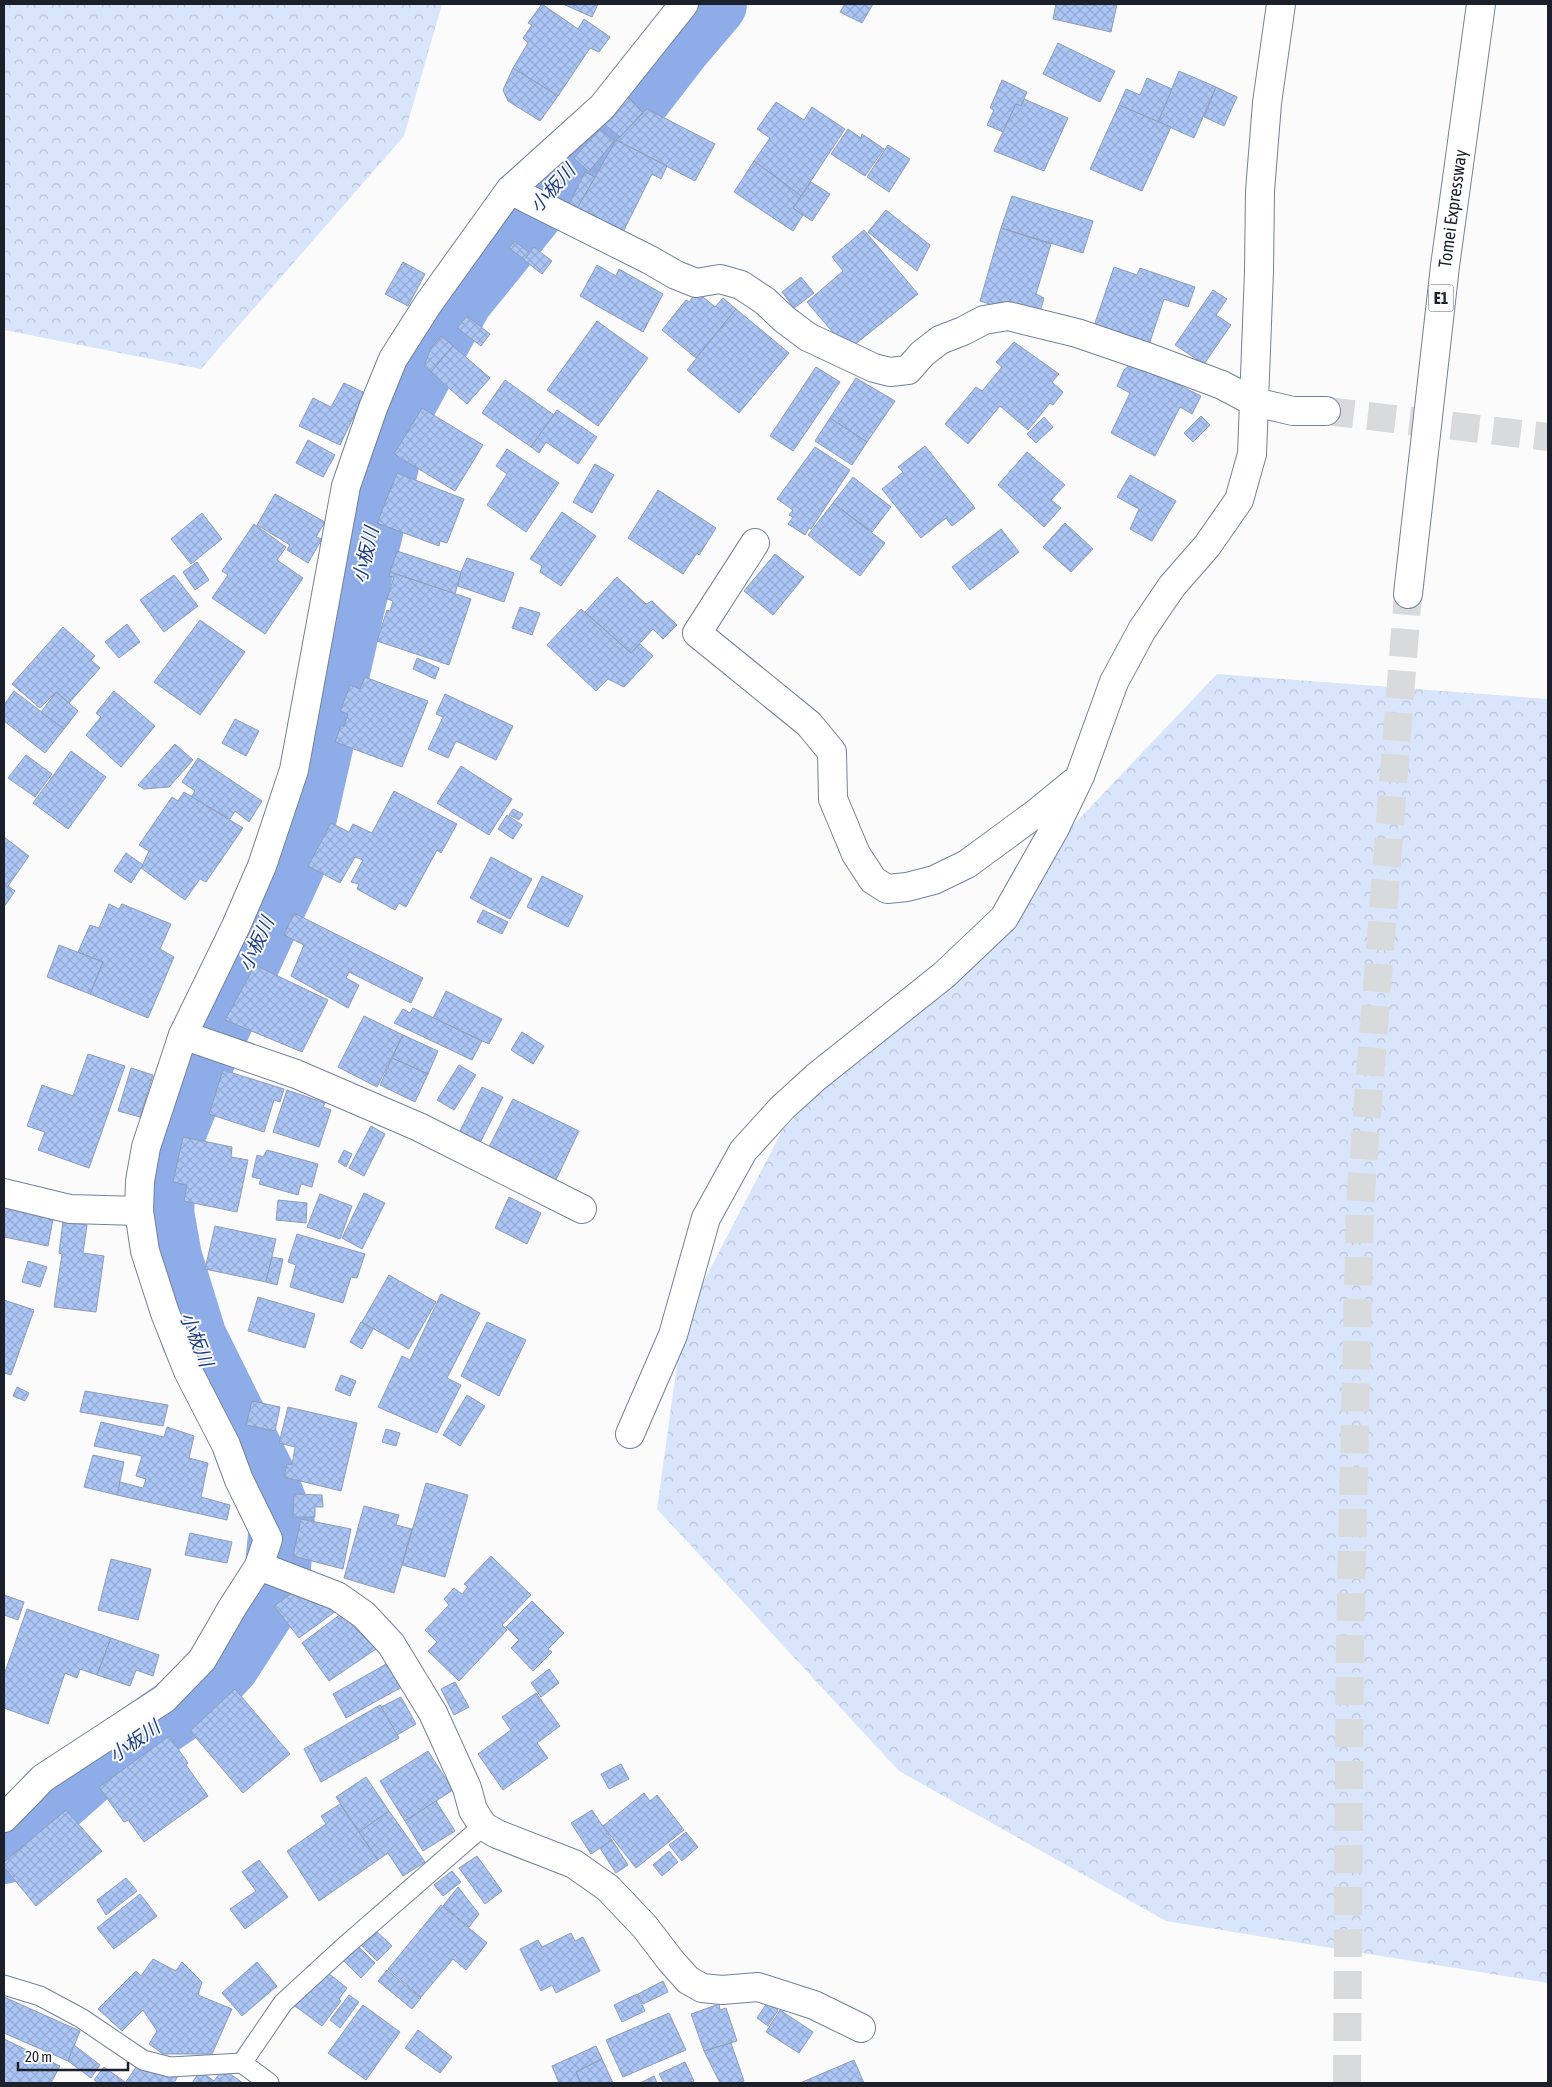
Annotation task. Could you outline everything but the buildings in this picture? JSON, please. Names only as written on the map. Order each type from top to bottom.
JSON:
[{"type":"main road","points":[[4,1818],[43,1778],[164,1700],[202,1660],[259,1566],[268,1539],[239,1480],[226,1445],[188,1371],[145,1251],[139,1212],[140,1181],[146,1147],[182,1035],[236,926],[262,866],[294,770],[346,486],[373,408],[393,359],[428,304],[510,190],[602,107],[684,4]]},
{"type":"main road","points":[[630,1434],[673,1335],[706,1218],[743,1151],[782,1108],[809,1083],[944,975],[1004,918],[1055,828],[1080,776],[1114,682],[1142,630],[1172,586],[1207,546],[1238,500],[1252,454],[1260,191],[1267,103],[1281,4]]},
{"type":"main road","name":"Tomei Expressway","points":[[1408,594],[1445,266],[1481,4]]},
{"type":"main road","points":[[510,190],[650,260],[676,275],[696,283],[720,279],[740,285],[765,300],[784,319],[808,336],[874,368],[890,372],[908,370],[922,354],[940,340],[984,320],[1008,316],[1077,333],[1150,358],[1222,385],[1254,402],[1293,412],[1326,411]]},
{"type":"main road","points":[[755,543],[697,633],[809,724],[832,752],[833,799],[856,854],[873,880],[887,889],[907,888],[934,880],[968,864],[1035,814],[1080,776]]},
{"type":"main road","points":[[182,1035],[296,1074],[420,1127],[582,1208]]},
{"type":"main road","points":[[4,1193],[70,1209],[139,1212]]},
{"type":"main road","points":[[259,1566],[337,1596],[364,1615],[391,1644],[433,1713],[467,1788],[473,1810],[483,1826],[497,1834],[574,1864],[608,1888],[645,1927],[688,1980],[702,1988],[722,1990],[758,1987],[814,2005],[862,2028]]},
{"type":"lane","points":[[242,2063],[283,2003],[344,1946],[483,1826]]},
{"type":"lane","points":[[4,1984],[40,1996],[81,2018],[143,2060],[170,2067],[242,2063],[269,2083]]},
{"type":"green space","points":[[4,4],[442,4],[404,136],[201,369],[4,330]]},
{"type":"green space","points":[[1217,674],[1548,699],[1548,1983],[1166,1921],[899,1771],[657,1509],[683,1321],[782,1131]]},
{"type":"waterway","name":"小板川","points":[[4,1851],[23,1830],[87,1773],[193,1700],[227,1664],[276,1588],[282,1524],[266,1483],[194,1338],[169,1257],[161,1212],[165,1153],[203,1058],[294,861],[399,411],[460,299],[558,178],[618,124],[679,45],[714,4]]},
{"type":"tunnel","points":[[1326,411],[1548,437]]},
{"type":"tunnel","points":[[1347,2083],[1350,1639],[1360,1204],[1408,594]]}]
